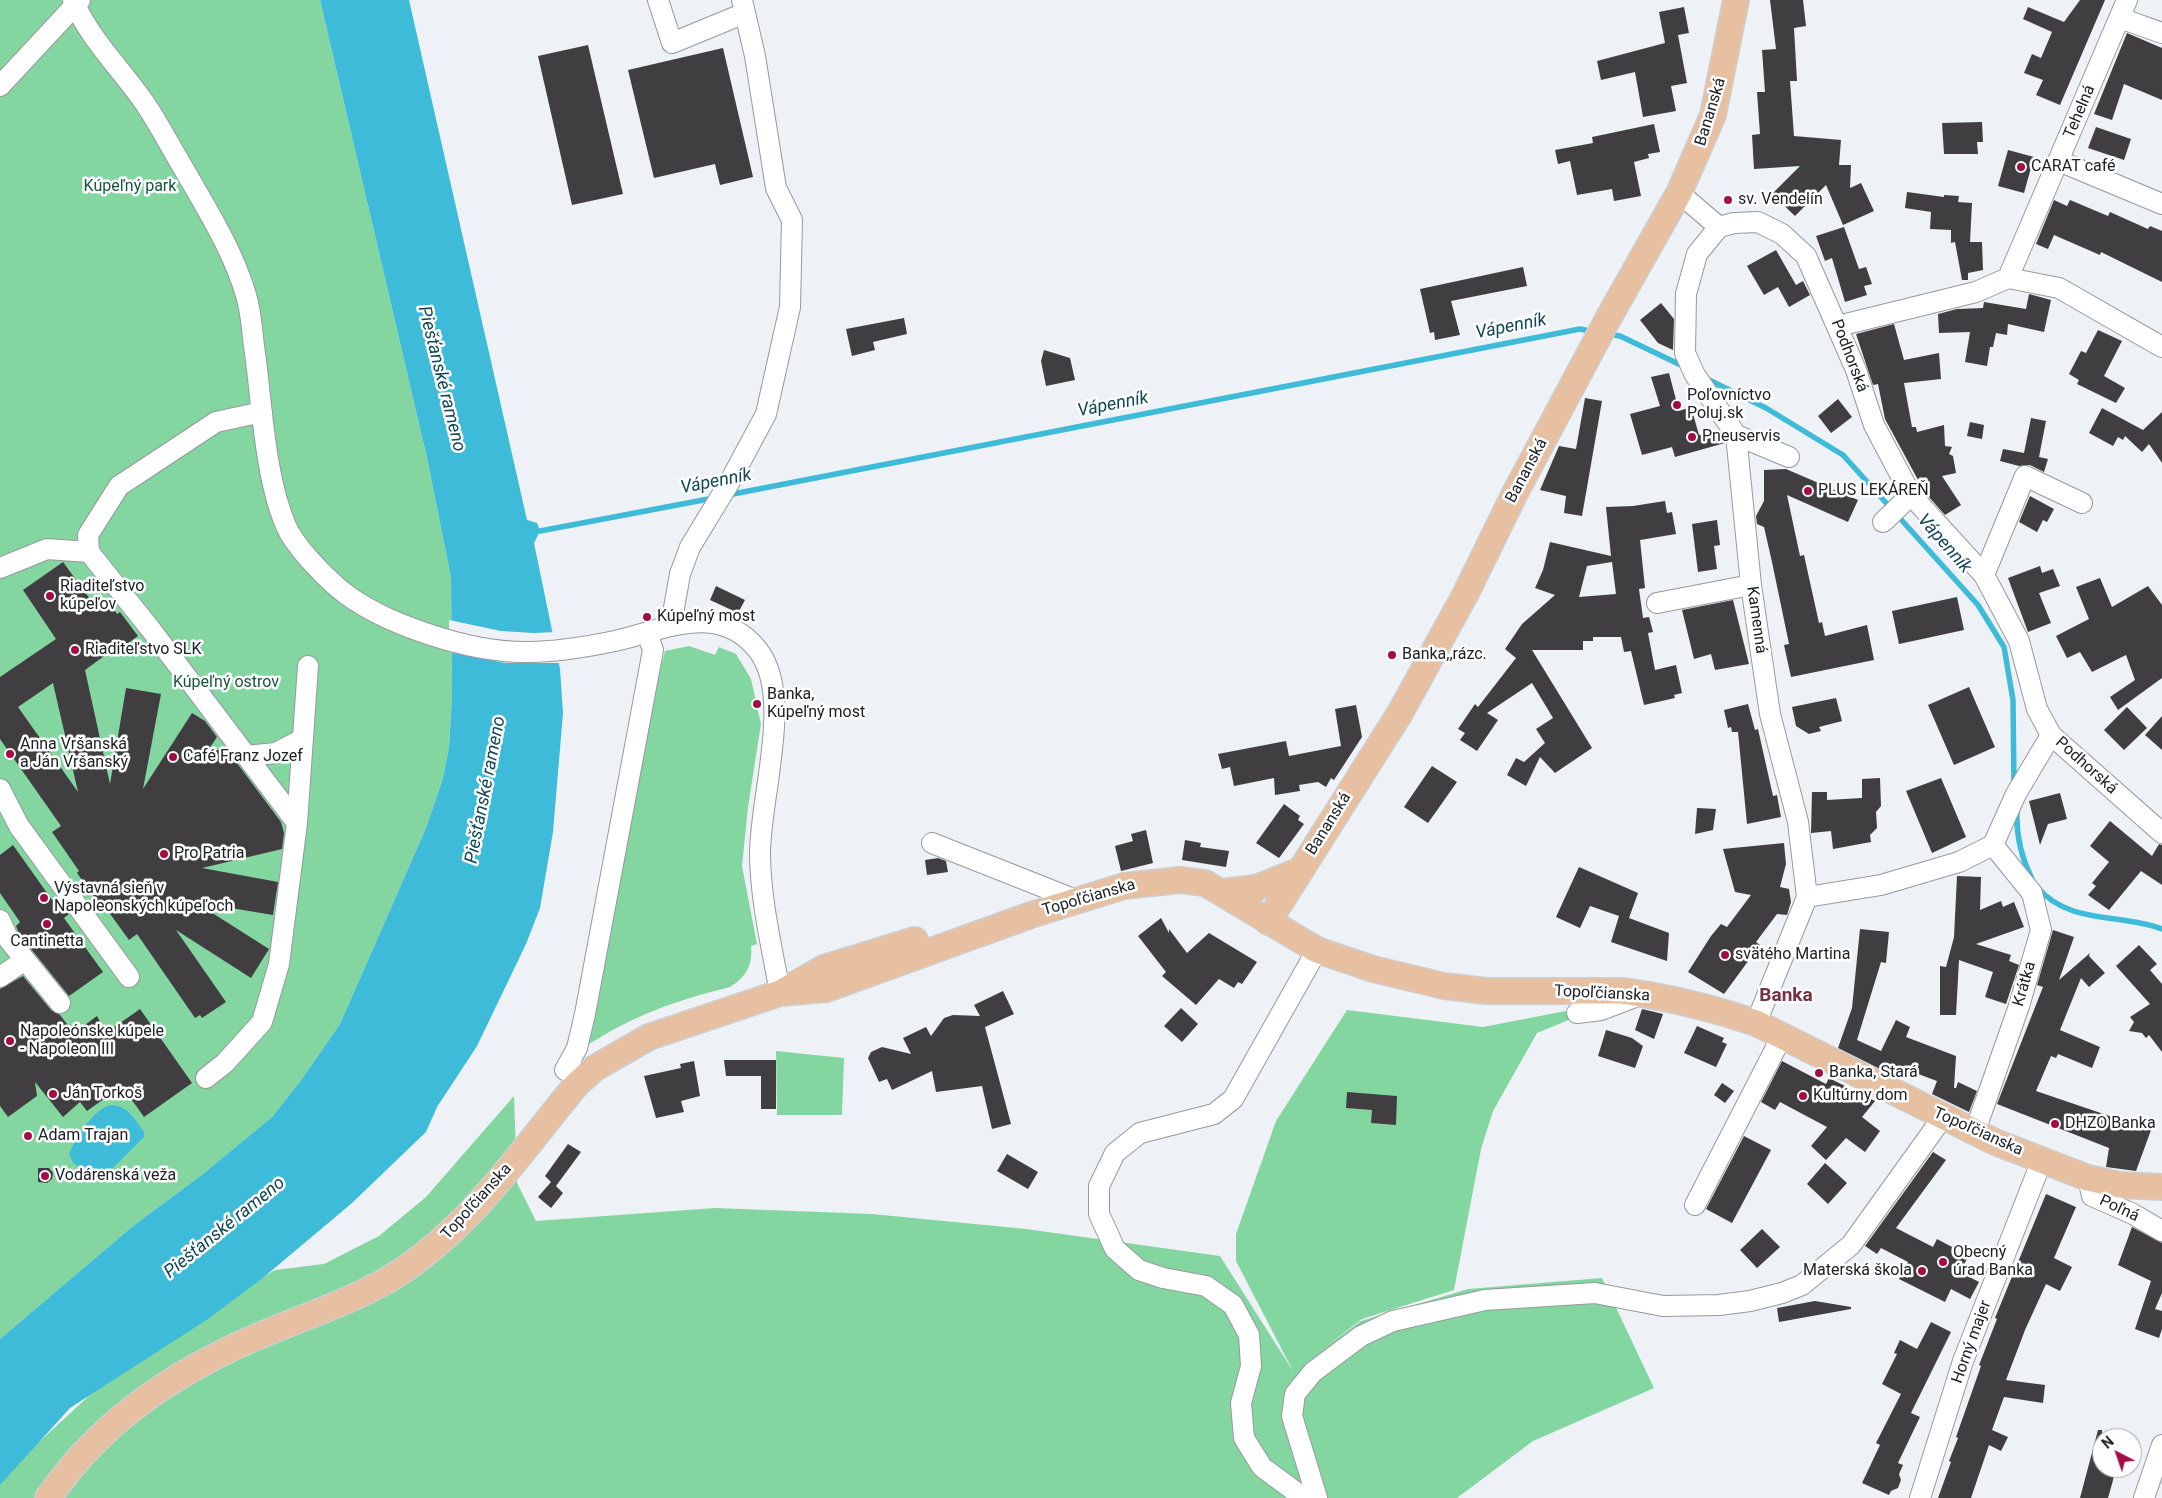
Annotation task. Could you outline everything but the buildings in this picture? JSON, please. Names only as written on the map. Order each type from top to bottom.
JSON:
[{"type":"main road","name":"Bananská","points":[[1268,922],[1414,687],[1465,595],[1515,493],[1609,317],[1679,193],[1714,115],[1736,0]]},
{"type":"main road","points":[[1222,892],[1256,888],[1301,870]]},
{"type":"main road","name":"Topoľčianska","points":[[48,1498],[84,1452],[135,1404],[231,1348],[377,1286],[420,1259],[469,1215],[577,1084],[595,1068],[649,1037],[780,993],[824,968],[958,927],[1031,915],[1124,886],[1180,880],[1205,884],[1222,892],[1268,922],[1317,950],[1373,969],[1444,986],[1486,991],[1622,991],[1690,1003],[1756,1023],[1943,1117],[2088,1178],[2120,1185],[2162,1187]]},
{"type":"street","points":[[658,0],[672,42],[744,6],[755,56],[776,188],[792,220],[790,307],[766,414],[729,483],[690,547],[680,574],[670,625]]},
{"type":"street","points":[[0,86],[76,2],[84,21],[145,103],[221,232],[247,297],[262,412],[275,489],[286,528],[337,587],[355,600],[385,616],[420,630],[482,648],[525,652],[562,650],[638,635],[670,625],[696,621],[729,626],[737,630],[763,656],[772,677],[775,709],[762,809],[760,852],[762,896],[780,993]]},
{"type":"street","points":[[2124,9],[2162,33]]},
{"type":"street","name":"Tehelná","points":[[2008,278],[2026,230],[2060,161],[2124,9]]},
{"type":"street","points":[[2060,161],[2162,204]]},
{"type":"street","points":[[1679,193],[1719,227]]},
{"type":"street","name":"Podhorská","points":[[1719,227],[1734,223],[1758,222],[1782,234],[1806,256],[1838,326],[1856,370],[1874,425],[1906,500],[1984,575],[2018,641],[2037,709],[2051,735],[2162,833]]},
{"type":"street","name":"Kamenná","points":[[1719,227],[1697,254],[1686,294],[1684,353],[1695,375],[1736,435],[1751,585],[1770,714],[1798,822],[1807,897],[1756,1023]]},
{"type":"street","points":[[1838,326],[1976,292],[2008,278],[2059,288],[2162,347]]},
{"type":"street","points":[[262,412],[216,422],[119,486],[88,535],[89,552],[297,823]]},
{"type":"street","points":[[1736,435],[1789,457]]},
{"type":"street","points":[[1984,575],[2025,476],[2082,503]]},
{"type":"street","points":[[1884,522],[1906,500]]},
{"type":"street","points":[[0,568],[46,549],[89,552]]},
{"type":"street","points":[[1657,603],[1751,585]]},
{"type":"street","points":[[566,1070],[577,1048],[585,1014],[653,650],[638,635]]},
{"type":"street","points":[[206,1078],[224,1063],[262,1022],[280,964],[297,823],[308,666]]},
{"type":"street","points":[[1807,897],[1881,885],[1959,862],[1992,845],[2016,794],[2051,735]]},
{"type":"street","points":[[246,756],[276,754],[303,738]]},
{"type":"street","points":[[0,789],[19,826],[129,977]]},
{"type":"street","points":[[932,843],[1076,900]]},
{"type":"street","name":"Krátka","points":[[1975,1131],[2019,1006],[2041,930],[2032,893],[1992,845]]},
{"type":"street","points":[[0,920],[5,944],[25,960],[60,1003]]},
{"type":"street","points":[[1304,1498],[1262,1467],[1244,1438],[1241,1403],[1251,1366],[1250,1335],[1233,1305],[1206,1286],[1163,1278],[1139,1270],[1115,1249],[1099,1214],[1099,1186],[1115,1153],[1140,1133],[1214,1114],[1233,1099],[1317,950]]},
{"type":"street","points":[[0,977],[25,960]]},
{"type":"street","points":[[1577,1013],[1601,1010],[1645,994]]},
{"type":"street","points":[[1695,1205],[1782,1036]]},
{"type":"street","points":[[1317,1498],[1292,1416],[1295,1394],[1313,1372],[1361,1336],[1386,1324],[1485,1300],[1595,1293],[1663,1306],[1719,1305],[1750,1301],[1802,1286],[1851,1245],[1943,1117]]},
{"type":"street","name":"Horný majer","points":[[1920,1498],[1963,1361],[2042,1160]]},
{"type":"street","name":"Poľná","points":[[2088,1178],[2092,1196],[2132,1214],[2162,1231]]},
{"type":"street","points":[[2144,1498],[2162,1445]]},
{"type":"green space","name":"Kúpeľný ostrov","points":[[0,0],[320,0],[427,458],[451,577],[452,698],[449,747],[443,778],[426,828],[340,1024],[302,1079],[272,1117],[203,1174],[133,1226],[0,1339]]},
{"type":"green space","points":[[689,646],[715,655],[719,647],[736,654],[751,679],[761,724],[748,807],[742,866],[757,944],[751,946],[751,959],[744,975],[730,987],[655,1010],[638,1017],[586,1046],[593,1028],[653,696],[665,651]]},
{"type":"green space","points":[[1576,1009],[1576,1017],[1537,1033],[1493,1111],[1481,1149],[1454,1290],[1362,1319],[1327,1346],[1361,1321],[1468,1289],[1602,1278],[1654,1388],[1533,1441],[1457,1498],[0,1498],[0,1478],[131,1357],[275,1270],[324,1264],[379,1236],[426,1197],[514,1096],[517,1183],[536,1221],[715,1208],[872,1214],[1026,1229],[1220,1256],[1293,1371],[1236,1261],[1236,1234],[1276,1121],[1347,1010],[1483,1027]]},
{"type":"green space","points":[[776,1051],[844,1058],[842,1115],[777,1115]]},
{"type":"water","name":"Piešťanské rameno","points":[[320,0],[409,0],[527,520],[537,523],[540,531],[534,543],[560,669],[563,713],[553,832],[540,908],[526,944],[477,1046],[437,1107],[426,1132],[352,1203],[264,1277],[208,1319],[70,1408],[0,1485],[0,1339],[133,1226],[203,1174],[272,1117],[302,1079],[340,1024],[426,828],[443,778],[449,747],[452,698],[451,577],[427,458]]},
{"type":"water","points":[[109,1105],[121,1107],[130,1113],[144,1132],[144,1137],[104,1177],[96,1179],[73,1163],[69,1154],[85,1126],[97,1113]]},
{"type":"pier","points":[[449,620],[501,631],[555,632],[562,663],[505,663],[449,652]]},
{"type":"waterway","name":"Vápenník","points":[[728,495],[1580,329],[1595,332]]},
{"type":"waterway","name":"Vápenník","points":[[1607,334],[1620,336],[1685,367]]},
{"type":"waterway","name":"Vápenník","points":[[1707,379],[1766,408],[1843,455],[1978,605],[2004,647],[2013,700],[2014,787]]},
{"type":"waterway","name":"Vápenník","points":[[540,531],[714,498]]},
{"type":"waterway","name":"Vápenník","points":[[2017,811],[2020,846],[2032,879]]},
{"type":"waterway","name":"Vápenník","points":[[2037,887],[2050,899],[2080,913],[2146,924],[2162,929]]},
{"type":"place","name":"CARAT café","points":[[2021,167]]},
{"type":"place","name":"sv. Vendelín","points":[[1728,200]]},
{"type":"place","name":"Poľovníctvo Poluj.sk","points":[[1677,405]]},
{"type":"place","name":"Pneuservis","points":[[1692,437]]},
{"type":"place","name":"PLUS LEKÁREŇ","points":[[1808,491]]},
{"type":"place","name":"Riaditeľstvo kúpeľov","points":[[50,596]]},
{"type":"place","name":"Kúpeľný most","points":[[647,617]]},
{"type":"place","name":"Riaditeľstvo SLK","points":[[75,650]]},
{"type":"place","name":"Banka,,rázc.","points":[[1392,655]]},
{"type":"place","name":"Banka, Kúpeľný most","points":[[757,704]]},
{"type":"place","name":"Anna Vršanská a Ján Vršanský","points":[[10,754]]},
{"type":"place","name":"Café Franz Jozef","points":[[173,757]]},
{"type":"place","name":"Pro Patria","points":[[164,854]]},
{"type":"place","name":"Výstavná sieň v Napoleonských kúpeľoch","points":[[44,898]]},
{"type":"place","name":"Cantinetta","points":[[47,924]]},
{"type":"place","name":"svätého Martina","points":[[1725,955]]},
{"type":"place","name":"Napoleónske kúpele - Napoleon III","points":[[10,1041]]},
{"type":"place","name":"Banka, Stará","points":[[1819,1073]]},
{"type":"place","name":"Ján Torkoš","points":[[53,1094]]},
{"type":"place","name":"Kultúrny dom","points":[[1803,1096]]},
{"type":"place","name":"DHZO Banka","points":[[2055,1124]]},
{"type":"place","name":"Adam Trajan","points":[[28,1136]]},
{"type":"place","name":"Vodárenská veža","points":[[45,1176]]},
{"type":"place","name":"Obecný úrad Banka","points":[[1943,1262]]},
{"type":"place","name":"Materská škola","points":[[1922,1271]]},
{"type":"district","name":"Banka","points":[[1786,996]]},
{"type":"park label","name":"Kúpeľný park","points":[[130,187]]}]
